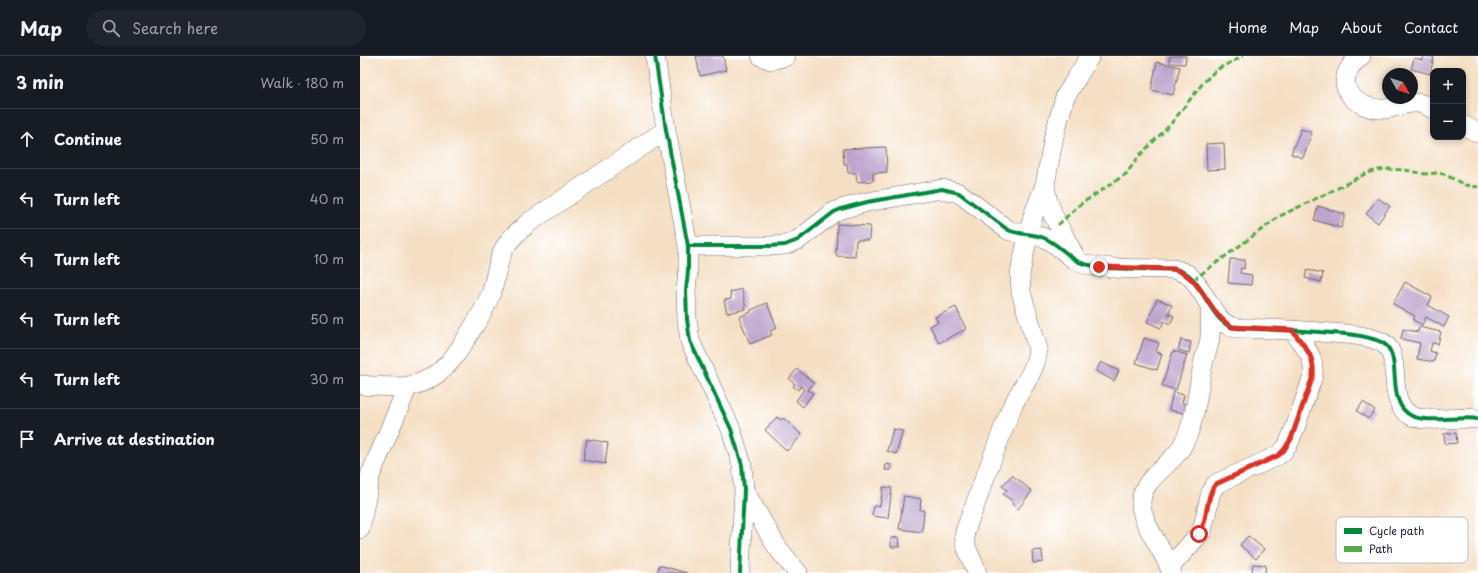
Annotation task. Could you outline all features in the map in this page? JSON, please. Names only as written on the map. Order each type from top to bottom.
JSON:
[{"type":"street","points":[[655,56],[666,130],[688,246],[686,291],[687,319],[690,341],[731,429],[742,465],[744,490],[740,573]]},
{"type":"street","points":[[761,56],[771,60],[786,56]]},
{"type":"street","points":[[977,573],[966,546],[964,535],[965,530],[1013,406],[1031,374],[1037,358],[1038,349],[1021,292],[1020,274],[1028,235],[1034,213],[1045,185],[1054,136],[1065,97],[1090,56]]},
{"type":"street","points":[[1361,56],[1349,68],[1346,77],[1346,89],[1353,99],[1362,105],[1380,109],[1416,103],[1430,108]]},
{"type":"street","points":[[1466,127],[1478,133]]},
{"type":"street","points":[[360,385],[408,386],[426,381],[440,373],[452,361],[484,310],[492,291],[500,256],[505,247],[516,234],[528,223],[666,130]]},
{"type":"street","points":[[1045,185],[1047,198],[1053,215],[1078,261]]},
{"type":"street","points":[[688,246],[785,245],[798,240],[834,212],[841,209],[867,202],[942,189],[959,193],[1008,230],[1014,233],[1043,237],[1051,241],[1078,261],[1099,267],[1173,269],[1187,274],[1193,280],[1218,317],[1232,327],[1352,335],[1380,341],[1388,346],[1391,352],[1393,358],[1396,392],[1400,405],[1404,411],[1411,416],[1420,419],[1478,419]]},
{"type":"street","points":[[1211,306],[1209,344],[1204,359],[1195,409],[1187,432],[1181,447],[1175,456],[1148,483],[1143,491],[1141,502],[1142,510],[1150,529],[1171,570],[1202,531],[1211,492],[1216,484],[1279,455],[1288,445],[1313,376],[1314,366],[1312,357],[1292,330]]},
{"type":"street","points":[[360,529],[370,476],[408,386]]},
{"type":"street","points":[[744,490],[777,547],[798,573]]},
{"type":"building","points":[[696,56],[723,56],[726,70],[700,76]]},
{"type":"building","points":[[1170,56],[1186,56],[1185,64],[1169,63]]},
{"type":"building","points":[[1423,56],[1434,57],[1431,68],[1430,68],[1430,74],[1418,71],[1418,68],[1411,68],[1414,58],[1422,60]]},
{"type":"building","points":[[1157,62],[1180,67],[1173,95],[1151,90]]},
{"type":"building","points":[[1301,129],[1312,133],[1303,158],[1291,154]]},
{"type":"building","points":[[1224,143],[1225,169],[1207,170],[1206,144]]},
{"type":"building","points":[[886,147],[887,172],[873,173],[873,181],[857,182],[856,173],[848,173],[847,164],[844,164],[843,149]]},
{"type":"building","points":[[1378,198],[1390,206],[1378,223],[1366,214]]},
{"type":"building","points":[[1318,206],[1345,214],[1341,228],[1314,220]]},
{"type":"building","points":[[837,224],[870,226],[869,240],[856,240],[855,257],[836,256]]},
{"type":"building","points":[[1230,259],[1245,260],[1244,269],[1241,268],[1240,273],[1252,275],[1251,285],[1228,283]]},
{"type":"building","points":[[1307,270],[1323,273],[1321,282],[1305,278]]},
{"type":"building","points":[[1405,282],[1432,297],[1428,305],[1449,317],[1444,327],[1426,317],[1422,325],[1413,320],[1415,316],[1393,304]]},
{"type":"building","points":[[742,289],[746,309],[727,313],[724,300],[731,299],[730,292]]},
{"type":"building","points":[[1157,299],[1172,305],[1168,314],[1174,316],[1170,324],[1164,321],[1161,328],[1147,322]]},
{"type":"building","points":[[767,303],[777,328],[770,331],[772,335],[750,344],[739,317]]},
{"type":"building","points":[[956,307],[966,329],[939,343],[930,326],[938,322],[935,317]]},
{"type":"building","points":[[1419,327],[1441,332],[1438,344],[1432,343],[1430,351],[1436,353],[1434,362],[1417,359],[1420,343],[1401,339],[1403,329],[1418,332]]},
{"type":"building","points":[[1144,338],[1159,343],[1156,352],[1162,354],[1157,370],[1136,363]]},
{"type":"building","points":[[1181,340],[1191,342],[1189,353],[1178,350]]},
{"type":"building","points":[[1173,351],[1187,355],[1176,390],[1162,386]]},
{"type":"building","points":[[1101,362],[1119,371],[1114,381],[1096,371]]},
{"type":"building","points":[[797,369],[814,383],[808,390],[813,393],[803,407],[796,401],[804,389],[801,386],[798,390],[793,386],[795,384],[789,379]]},
{"type":"building","points":[[1173,392],[1184,395],[1182,403],[1190,405],[1188,414],[1169,410]]},
{"type":"building","points":[[1363,402],[1375,410],[1368,419],[1357,411]]},
{"type":"building","points":[[777,417],[781,420],[783,418],[802,435],[787,451],[765,430]]},
{"type":"building","points":[[893,429],[903,431],[896,454],[887,451]]},
{"type":"building","points":[[1456,433],[1457,443],[1445,444],[1444,434]]},
{"type":"building","points":[[587,439],[608,443],[605,464],[583,460]]},
{"type":"building","points":[[886,464],[891,465],[891,470],[885,470]]},
{"type":"building","points":[[1012,475],[1032,491],[1018,509],[1012,504],[1014,502],[1003,494],[1007,490],[1002,486]]},
{"type":"building","points":[[883,487],[892,488],[888,518],[872,516],[874,506],[880,506]]},
{"type":"building","points":[[904,496],[921,499],[920,510],[924,511],[922,532],[899,529]]},
{"type":"building","points":[[1248,536],[1264,549],[1256,559],[1240,545]]},
{"type":"building","points":[[899,537],[900,547],[891,547],[891,538]]},
{"type":"building","points":[[1042,550],[1043,562],[1033,563],[1032,551]]},
{"type":"building","points":[[1253,564],[1266,565],[1265,573],[1252,573]]},
{"type":"building","points":[[659,565],[687,573],[657,573]]},
{"type":"marked path","points":[[1058,225],[1078,206],[1126,174],[1139,156],[1170,125],[1203,83],[1216,70],[1243,56]]},
{"type":"marked path","points":[[1193,280],[1280,216],[1367,173],[1388,169],[1405,170],[1425,174],[1437,173],[1444,174],[1465,185],[1478,187]]},
{"type":"cycle path","points":[[655,56],[666,130],[688,246],[686,291],[687,319],[690,341],[731,429],[742,465],[744,490],[740,573]]},
{"type":"cycle path","points":[[688,246],[785,245],[798,240],[834,212],[841,209],[867,202],[942,189],[959,193],[1008,230],[1044,238],[1077,261],[1110,268],[1173,269],[1187,274],[1193,279],[1218,317],[1232,327],[1349,334],[1379,341],[1387,347],[1392,355],[1398,400],[1403,409],[1412,416],[1418,418],[1478,419]]},
{"type":"route","points":[[1099,267],[1173,269],[1180,271],[1187,274],[1193,280],[1218,317],[1232,327],[1292,330],[1312,357],[1314,366],[1313,376],[1288,445],[1279,455],[1219,482],[1213,487],[1204,527],[1199,534]]}]
